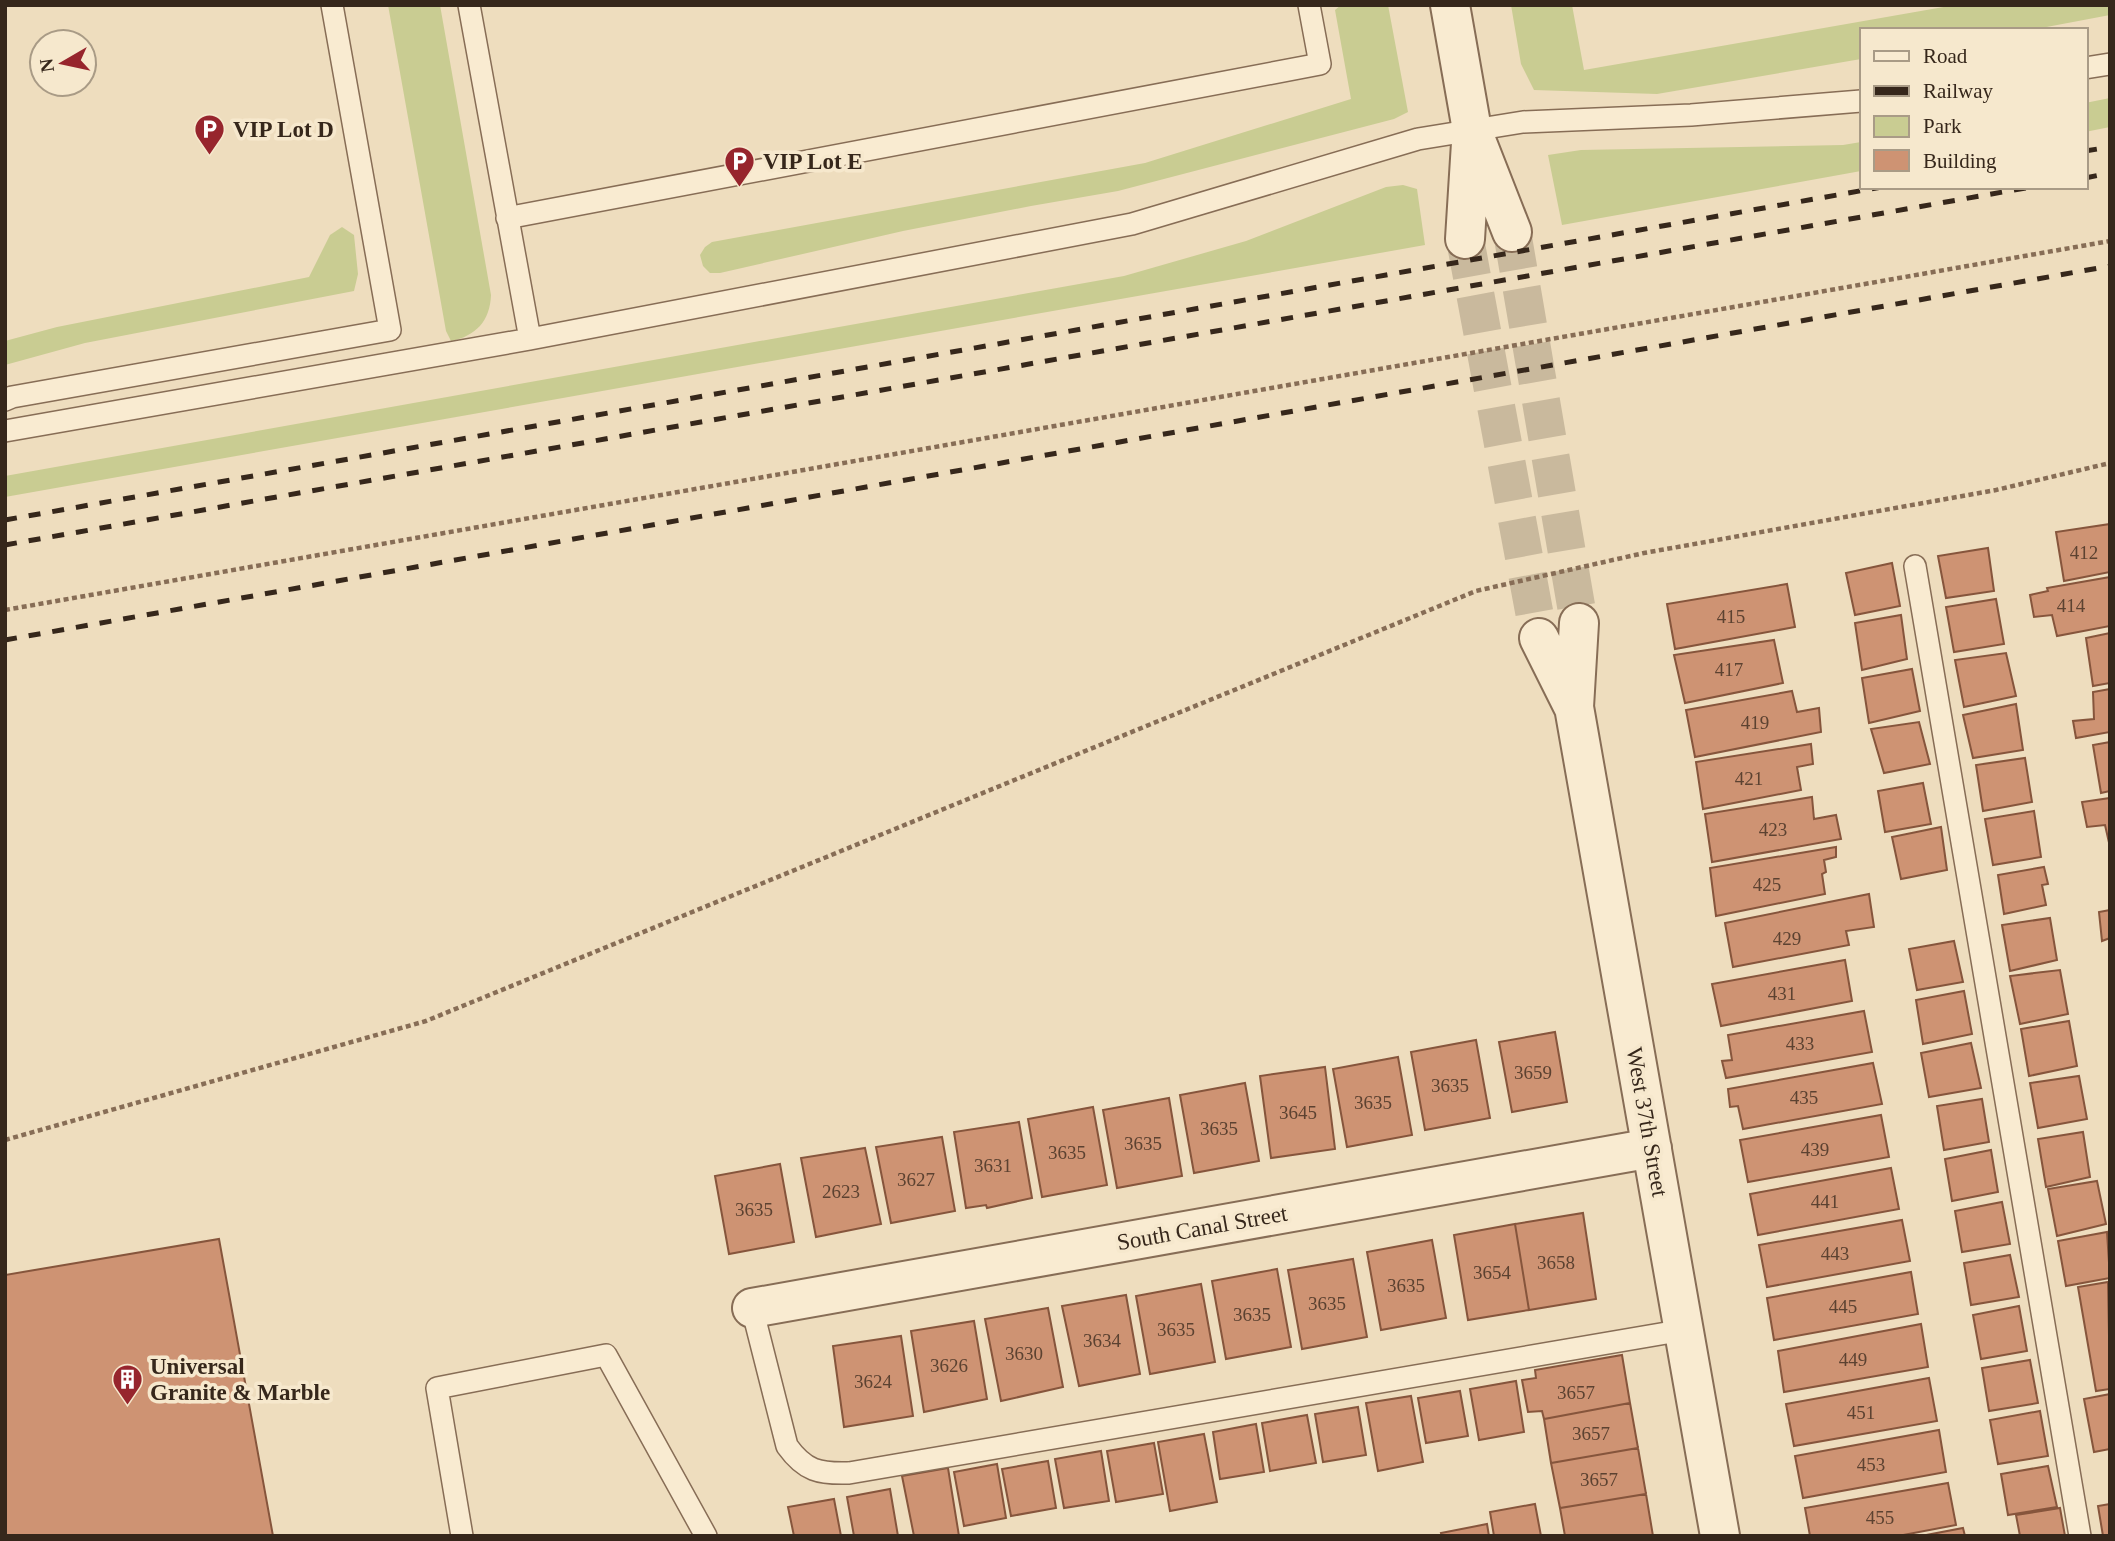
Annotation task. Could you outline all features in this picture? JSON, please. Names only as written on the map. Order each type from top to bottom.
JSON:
[{"type":"street","points":[[1450,5],[1472,130],[1511,232]]},
{"type":"street","points":[[1465,239],[1472,130]]},
{"type":"street","name":"West 37th Street","points":[[1579,623],[1574,707],[1720,1536]]},
{"type":"street","name":"West 37th Street","points":[[1539,638],[1574,707]]},
{"type":"street","name":"South Canal Street","points":[[752,1308],[1652,1149]]},
{"type":"lane","points":[[5,400],[390,330],[332,5]]},
{"type":"lane","points":[[469,5],[530,339]]},
{"type":"lane","points":[[507,218],[1320,64],[1309,5]]},
{"type":"lane","points":[[2087,68],[2110,64]]},
{"type":"lane","points":[[5,431],[530,339],[1132,224],[1418,139],[1523,122],[1691,115],[1860,101]]},
{"type":"lane","points":[[1915,566],[2080,1536]]},
{"type":"lane","points":[[752,1308],[787,1446],[800,1464],[827,1474],[876,1468],[1684,1330]]},
{"type":"lane","points":[[462,1536],[438,1388],[606,1355],[706,1536]]},
{"type":"path","points":[[5,610],[2110,241]]},
{"type":"path","points":[[5,1140],[426,1021],[1476,591],[1644,553],[1996,490],[2110,463]]},
{"type":"green space","points":[[388,5],[440,5],[491,295],[488,312],[480,326],[468,335],[451,341],[446,331]]},
{"type":"green space","points":[[1341,5],[1388,5],[1408,112],[1394,119],[1118,191],[903,231],[720,273],[710,273],[703,266],[700,255],[712,242],[1145,163],[1351,99],[1335,10]]},
{"type":"green space","points":[[1511,5],[1572,5],[1584,70],[1955,5],[2110,5],[2110,15],[2041,28],[1860,28],[1860,59],[1657,94],[1534,90],[1521,64]]},
{"type":"green space","points":[[2110,98],[2110,127],[2087,132],[2087,103]]},
{"type":"green space","points":[[1860,142],[1860,171],[1562,225],[1548,155],[1581,150],[1843,145]]},
{"type":"green space","points":[[1403,185],[1417,189],[1425,245],[5,497],[5,476],[1124,276],[1246,241],[1386,187]]},
{"type":"green space","points":[[342,227],[354,235],[358,274],[354,291],[85,343],[5,365],[5,341],[57,327],[309,277],[330,235]]},
{"type":"building","points":[[2110,524],[2110,572],[2064,581],[2056,532]]},
{"type":"building","points":[[1988,548],[1994,591],[1946,598],[1938,556]]},
{"type":"building","points":[[1892,563],[1900,606],[1855,615],[1846,573]]},
{"type":"building","points":[[2110,577],[2110,626],[2057,636],[2052,615],[2034,617],[2030,595],[2048,591],[2047,588]]},
{"type":"building","points":[[1787,584],[1795,627],[1675,649],[1667,604]]},
{"type":"building","points":[[1996,599],[2004,644],[1954,652],[1946,607]]},
{"type":"building","points":[[1901,615],[1907,659],[1862,670],[1855,623]]},
{"type":"building","points":[[2110,633],[2110,683],[2093,686],[2086,638]]},
{"type":"building","points":[[1774,640],[1783,683],[1685,703],[1674,655]]},
{"type":"building","points":[[2006,653],[2016,696],[1964,707],[1955,660]]},
{"type":"building","points":[[1912,669],[1920,711],[1869,723],[1862,678]]},
{"type":"building","points":[[2110,689],[2110,732],[2076,738],[2073,721],[2094,719],[2093,692]]},
{"type":"building","points":[[1792,691],[1797,712],[1819,708],[1821,732],[1695,757],[1686,710]]},
{"type":"building","points":[[2016,704],[2023,750],[1973,758],[1963,715]]},
{"type":"building","points":[[1919,722],[1930,764],[1884,773],[1871,729]]},
{"type":"building","points":[[2110,742],[2110,791],[2101,793],[2093,745]]},
{"type":"building","points":[[1811,744],[1813,764],[1797,767],[1801,790],[1703,809],[1696,762]]},
{"type":"building","points":[[2025,758],[2032,802],[1983,811],[1976,765]]},
{"type":"building","points":[[1923,783],[1931,824],[1885,832],[1878,791]]},
{"type":"building","points":[[1812,797],[1814,819],[1836,815],[1841,839],[1712,862],[1705,814]]},
{"type":"building","points":[[2110,798],[2110,847],[2105,825],[2087,827],[2082,802]]},
{"type":"building","points":[[2034,811],[2041,857],[1993,865],[1985,819]]},
{"type":"building","points":[[1941,827],[1947,870],[1901,879],[1892,837]]},
{"type":"building","points":[[1836,847],[1836,857],[1824,860],[1826,872],[1822,874],[1825,894],[1716,916],[1710,868]]},
{"type":"building","points":[[2044,867],[2048,884],[2042,885],[2046,905],[2004,914],[1998,875]]},
{"type":"building","points":[[1869,894],[1874,927],[1846,931],[1849,945],[1733,967],[1725,923]]},
{"type":"building","points":[[2110,910],[2110,938],[2102,941],[2099,912]]},
{"type":"building","points":[[2050,918],[2057,960],[2010,971],[2002,925]]},
{"type":"building","points":[[1954,941],[1963,982],[1917,990],[1909,949]]},
{"type":"building","points":[[1845,960],[1852,1001],[1721,1026],[1712,984]]},
{"type":"building","points":[[2060,970],[2068,1014],[2020,1024],[2010,976]]},
{"type":"building","points":[[1964,991],[1972,1034],[1923,1044],[1916,1000]]},
{"type":"building","points":[[1864,1011],[1872,1052],[1726,1078],[1722,1061],[1732,1060],[1728,1035]]},
{"type":"building","points":[[2069,1021],[2077,1066],[2029,1076],[2021,1029]]},
{"type":"building","points":[[1555,1032],[1567,1102],[1512,1112],[1499,1042]]},
{"type":"building","points":[[1476,1040],[1490,1118],[1425,1130],[1411,1052]]},
{"type":"building","points":[[1971,1043],[1981,1088],[1929,1097],[1921,1053]]},
{"type":"building","points":[[1398,1057],[1412,1135],[1347,1147],[1333,1069]]},
{"type":"building","points":[[1873,1063],[1882,1104],[1743,1129],[1738,1106],[1730,1107],[1728,1089]]},
{"type":"building","points":[[1325,1067],[1335,1149],[1271,1158],[1260,1076]]},
{"type":"building","points":[[2079,1076],[2087,1119],[2038,1128],[2030,1083]]},
{"type":"building","points":[[1245,1083],[1259,1161],[1194,1173],[1180,1095]]},
{"type":"building","points":[[1169,1098],[1182,1176],[1117,1188],[1103,1110]]},
{"type":"building","points":[[1982,1099],[1989,1142],[1944,1150],[1937,1106]]},
{"type":"building","points":[[1093,1107],[1107,1185],[1042,1197],[1028,1119]]},
{"type":"building","points":[[1881,1115],[1889,1157],[1748,1182],[1740,1140]]},
{"type":"building","points":[[1019,1122],[1032,1198],[987,1208],[986,1205],[966,1208],[954,1132]]},
{"type":"building","points":[[2083,1132],[2090,1177],[2046,1187],[2038,1139]]},
{"type":"building","points":[[942,1137],[955,1211],[891,1223],[876,1147]]},
{"type":"building","points":[[865,1148],[881,1224],[816,1237],[801,1158]]},
{"type":"building","points":[[1991,1150],[1998,1192],[1952,1201],[1945,1159]]},
{"type":"building","points":[[780,1164],[794,1242],[729,1254],[715,1176]]},
{"type":"building","points":[[1891,1168],[1899,1209],[1758,1235],[1750,1194]]},
{"type":"building","points":[[2097,1181],[2106,1224],[2057,1236],[2048,1189]]},
{"type":"building","points":[[2002,1202],[2010,1244],[1962,1252],[1955,1211]]},
{"type":"building","points":[[1583,1213],[1596,1299],[1529,1310],[1515,1224]]},
{"type":"building","points":[[1902,1220],[1910,1261],[1767,1287],[1759,1245]]},
{"type":"building","points":[[1515,1224],[1529,1310],[1468,1320],[1454,1235]]},
{"type":"building","points":[[2107,1232],[2110,1278],[2066,1286],[2058,1241]]},
{"type":"building","name":"Universal Granite & Marble","points":[[219,1239],[273,1536],[5,1536],[5,1275]]},
{"type":"building","points":[[1432,1240],[1446,1318],[1381,1330],[1367,1252]]},
{"type":"building","points":[[2010,1255],[2019,1297],[1971,1305],[1964,1263]]},
{"type":"building","points":[[1353,1259],[1367,1337],[1302,1349],[1288,1270]]},
{"type":"building","points":[[1277,1269],[1291,1347],[1226,1359],[1212,1281]]},
{"type":"building","points":[[1911,1272],[1918,1314],[1774,1340],[1767,1298]]},
{"type":"building","points":[[2108,1282],[2110,1389],[2096,1391],[2078,1287]]},
{"type":"building","points":[[1201,1284],[1215,1362],[1150,1374],[1136,1296]]},
{"type":"building","points":[[1126,1295],[1140,1374],[1079,1386],[1062,1306]]},
{"type":"building","points":[[2019,1306],[2027,1351],[1981,1359],[1973,1315]]},
{"type":"building","points":[[1048,1308],[1063,1387],[1001,1401],[985,1319]]},
{"type":"building","points":[[974,1321],[987,1399],[924,1412],[911,1331]]},
{"type":"building","points":[[1921,1324],[1928,1367],[1784,1392],[1778,1351]]},
{"type":"building","points":[[901,1336],[913,1416],[844,1427],[833,1346]]},
{"type":"building","points":[[1622,1355],[1630,1403],[1544,1419],[1542,1411],[1528,1412],[1522,1380],[1536,1378],[1535,1370]]},
{"type":"building","points":[[2030,1360],[2038,1403],[1989,1411],[1982,1368]]},
{"type":"building","points":[[1929,1378],[1937,1421],[1794,1446],[1786,1404]]},
{"type":"building","points":[[1516,1381],[1524,1432],[1479,1440],[1470,1389]]},
{"type":"building","points":[[1460,1391],[1468,1436],[1426,1443],[1418,1398]]},
{"type":"building","points":[[2110,1394],[2110,1449],[2094,1452],[2084,1399]]},
{"type":"building","points":[[1411,1396],[1423,1462],[1378,1471],[1366,1403]]},
{"type":"building","points":[[1630,1403],[1638,1448],[1551,1463],[1544,1419]]},
{"type":"building","points":[[1358,1407],[1366,1455],[1323,1462],[1315,1414]]},
{"type":"building","points":[[2040,1411],[2048,1456],[1998,1464],[1990,1420]]},
{"type":"building","points":[[1307,1415],[1316,1463],[1270,1471],[1262,1423]]},
{"type":"building","points":[[1256,1424],[1264,1472],[1220,1479],[1213,1432]]},
{"type":"building","points":[[1939,1430],[1946,1472],[1803,1498],[1795,1456]]},
{"type":"building","points":[[1204,1434],[1217,1502],[1170,1511],[1158,1442]]},
{"type":"building","points":[[1154,1443],[1163,1494],[1116,1502],[1107,1451]]},
{"type":"building","points":[[1638,1448],[1646,1494],[1560,1508],[1551,1463]]},
{"type":"building","points":[[1101,1451],[1109,1501],[1064,1508],[1055,1459]]},
{"type":"building","points":[[1048,1461],[1056,1508],[1011,1516],[1002,1469]]},
{"type":"building","points":[[997,1464],[1006,1518],[964,1526],[954,1472]]},
{"type":"building","points":[[2048,1466],[2057,1507],[2008,1515],[2001,1474]]},
{"type":"building","points":[[948,1468],[959,1536],[914,1536],[902,1476]]},
{"type":"building","points":[[1948,1483],[1956,1525],[1898,1536],[1810,1536],[1805,1508]]},
{"type":"building","points":[[890,1489],[898,1536],[854,1536],[847,1497]]},
{"type":"building","points":[[1646,1494],[1653,1536],[1565,1536],[1560,1508]]},
{"type":"building","points":[[834,1499],[841,1536],[794,1536],[788,1507]]},
{"type":"building","points":[[1535,1504],[1541,1536],[1494,1536],[1490,1512]]},
{"type":"building","points":[[2110,1504],[2110,1536],[2103,1536],[2098,1506]]},
{"type":"building","points":[[2060,1508],[2065,1536],[2020,1536],[2016,1515]]},
{"type":"building","points":[[1487,1524],[1489,1536],[1442,1536],[1441,1533]]},
{"type":"building","points":[[1963,1528],[1965,1536],[1921,1536]]},
{"type":"tunnel","points":[[1512,232],[1579,623]]},
{"type":"tunnel","points":[[1465,239],[1539,638]]},
{"type":"railway","points":[[2087,151],[2110,147]]},
{"type":"railway","points":[[2087,178],[2110,173]]},
{"type":"railway","points":[[5,520],[1871,189]]},
{"type":"railway","points":[[5,545],[2020,189]]},
{"type":"railway","points":[[5,640],[2110,266]]},
{"type":"place","name":"VIP Lot D","points":[[210,156]]},
{"type":"place","name":"VIP Lot E","points":[[740,188]]},
{"type":"place","name":"Universal Granite & Marble","points":[[127,1406]]}]
